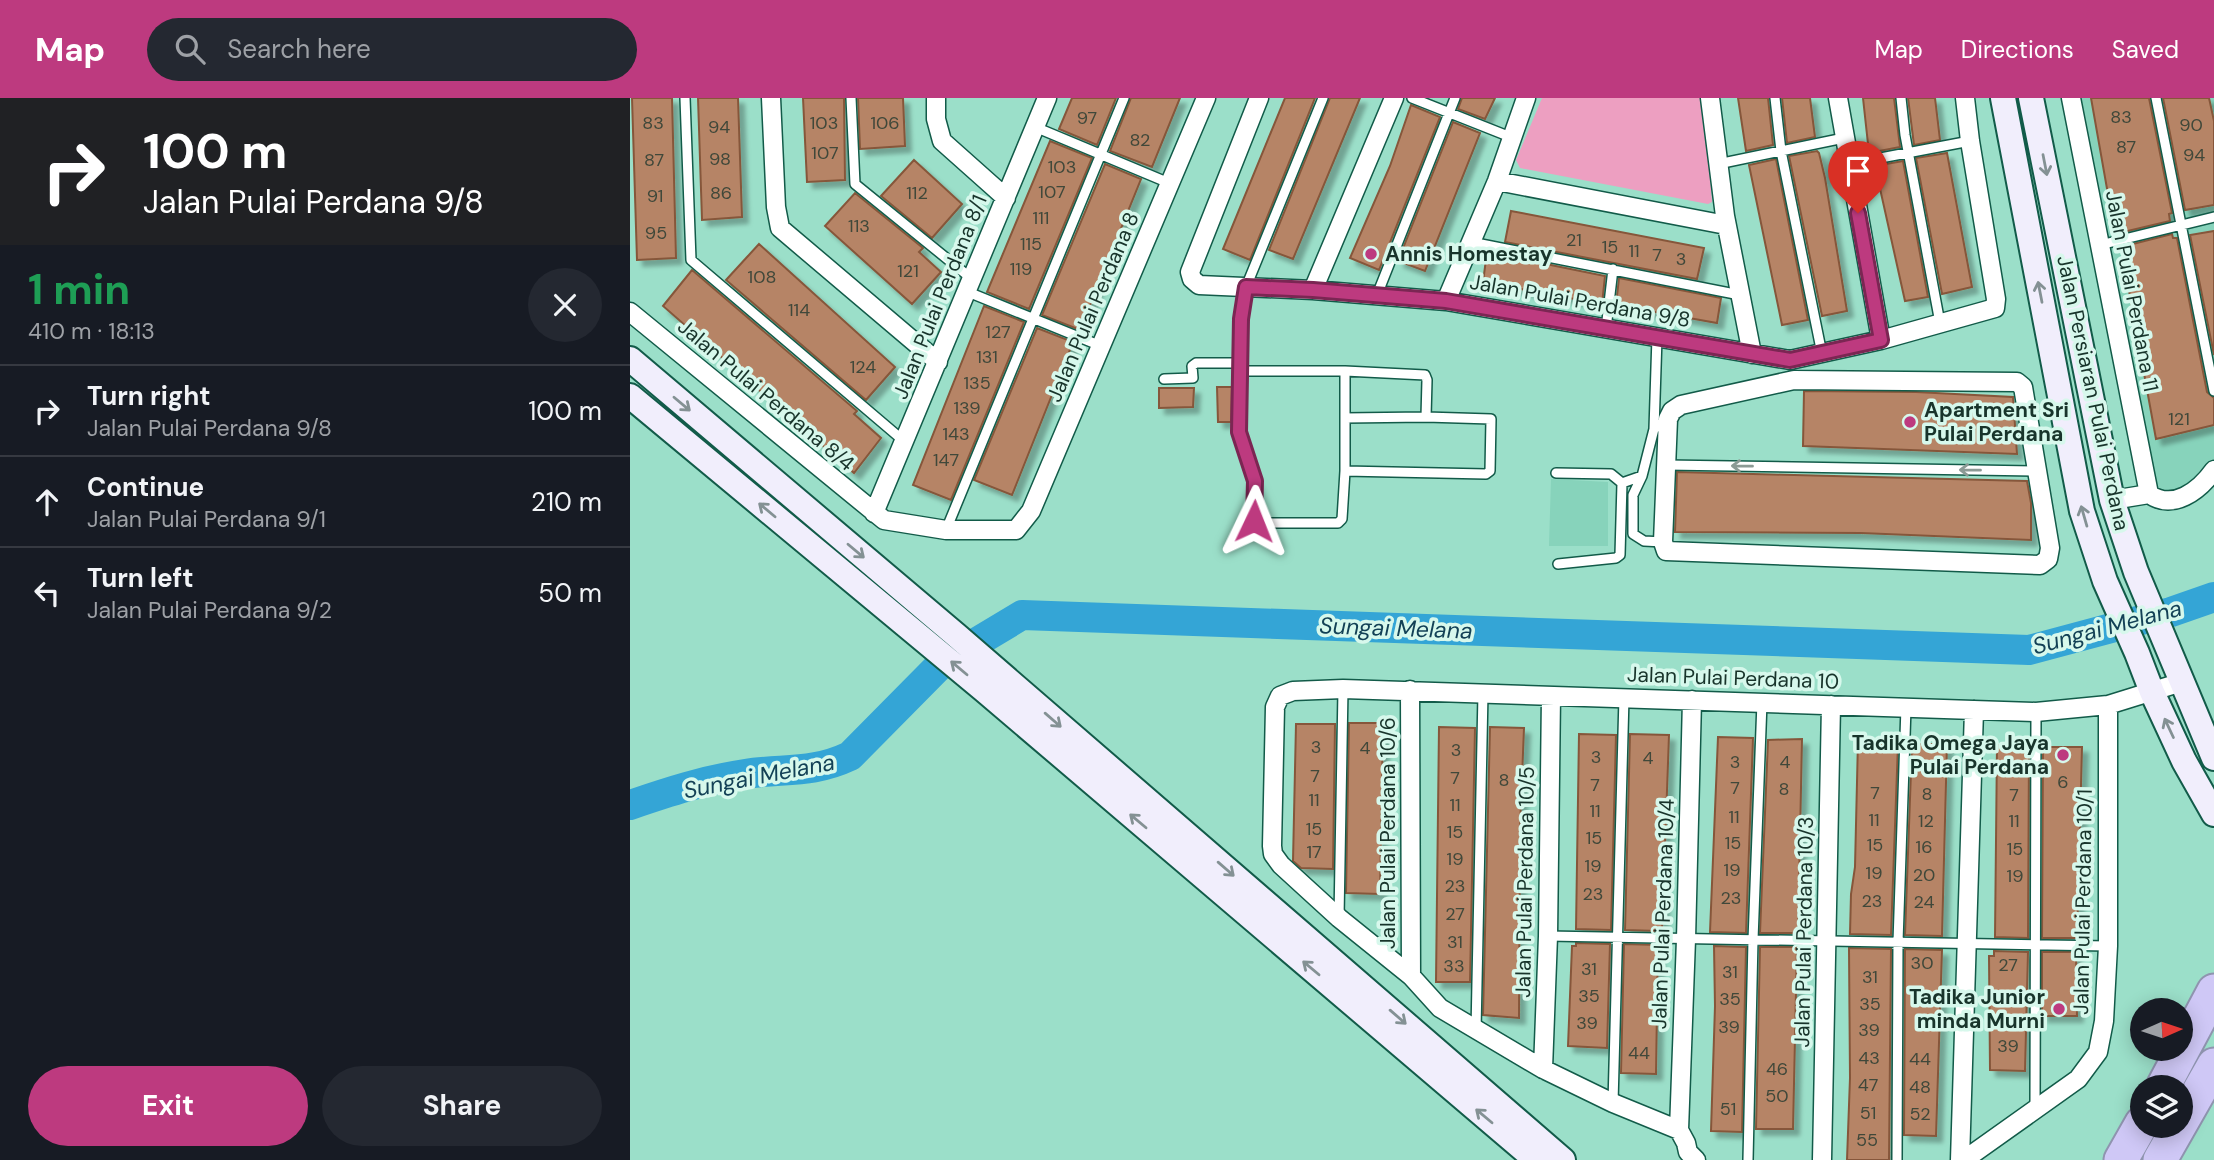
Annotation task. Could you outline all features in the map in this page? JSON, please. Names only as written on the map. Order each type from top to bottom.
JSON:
[{"type":"highway","points":[[2169,1075],[2214,990]]},
{"type":"highway","points":[[2170,1075],[2214,1005]]},
{"type":"highway","points":[[2160,1160],[2214,1065]]},
{"type":"highway","points":[[2121,1160],[2133,1138]]},
{"type":"street","points":[[771,98],[776,207],[780,228],[938,362]]},
{"type":"street","points":[[936,98],[936,119],[942,141],[1006,198]]},
{"type":"street","name":"Jalan Pulai Perdana 8/1","points":[[874,513],[1047,98]]},
{"type":"street","name":"Jalan Pulai Perdana 8","points":[[946,530],[1016,530],[1031,511],[1206,98]]},
{"type":"street","name":"Jalan Pulai Perdana 9/8","points":[[1259,98],[1190,272],[1192,279],[1199,285],[1313,290],[1446,301],[1790,360],[1822,355],[1995,308],[1997,304],[1970,141]]},
{"type":"street","points":[[1446,301],[1497,181],[1526,98]]},
{"type":"street","points":[[1710,98],[1726,225],[1752,354]]},
{"type":"street","points":[[1838,98],[1881,340]]},
{"type":"street","points":[[1965,98],[1970,141]]},
{"type":"street","name":"Jalan Persiaran Pulai Perdana","points":[[2003,98],[2082,511],[2105,581],[2152,692],[2184,761],[2214,814]]},
{"type":"street","name":"Jalan Persiaran Pulai Perdana","points":[[2031,98],[2112,500],[2136,572],[2214,758]]},
{"type":"street","name":"Jalan Pulai Perdana 11","points":[[2071,98],[2149,494]]},
{"type":"street","points":[[1313,290],[1389,100]]},
{"type":"street","points":[[1497,181],[1726,225]]},
{"type":"street","name":"Jalan Pulai Perdana 8/4","points":[[630,312],[874,513]]},
{"type":"street","points":[[630,359],[956,635],[993,682],[1536,1160]]},
{"type":"street","points":[[1790,360],[1794,380]]},
{"type":"street","points":[[1794,380],[2017,382],[2024,387],[2050,548],[2048,559],[2040,565],[1666,551],[1663,542],[1666,465],[1661,424],[1681,405],[1794,380]]},
{"type":"street","points":[[630,397],[933,647],[993,682],[1563,1160]]},
{"type":"street","points":[[2112,500],[2149,494],[2161,501],[2179,500],[2196,489],[2214,470]]},
{"type":"street","points":[[874,513],[884,520],[946,530]]},
{"type":"street","name":"Jalan Pulai Perdana 10","points":[[1339,918],[1273,855],[1275,707],[1280,696],[1293,691],[1343,689],[2036,712],[2108,705],[2182,682]]},
{"type":"street","name":"Jalan Pulai Perdana 10/6","points":[[1410,691],[1411,976]]},
{"type":"street","name":"Jalan Pulai Perdana 10/5","points":[[1543,1069],[1548,936],[1551,696]]},
{"type":"street","name":"Jalan Pulai Perdana 10/4","points":[[1679,1130],[1692,700]]},
{"type":"street","name":"Jalan Pulai Perdana 10/3","points":[[1822,1160],[1831,705]]},
{"type":"street","name":"Jalan Pulai Perdana 10/1","points":[[1962,1160],[2078,1079],[2098,1052],[2104,1021],[2108,946],[2108,705]]},
{"type":"street","points":[[1962,1160],[1974,710]]},
{"type":"street","points":[[1339,918],[1411,976],[1440,1007],[1543,1069],[1679,1130],[1688,1152],[1696,1160]]},
{"type":"lane","points":[[685,98],[691,260],[905,442]]},
{"type":"lane","points":[[851,98],[855,184],[970,286],[1034,319],[1101,345]]},
{"type":"lane","points":[[946,530],[1124,98]]},
{"type":"lane","points":[[1322,98],[1246,287],[1241,319],[1239,432],[1255,481],[1256,523],[1338,523],[1342,519],[1345,371]]},
{"type":"lane","points":[[1412,98],[1513,138]]},
{"type":"lane","points":[[1377,297],[1455,98]]},
{"type":"lane","points":[[1775,98],[1782,151],[1822,355]]},
{"type":"lane","points":[[1901,98],[1940,323]]},
{"type":"lane","points":[[2156,98],[2214,391]]},
{"type":"lane","points":[[1035,127],[1169,183]]},
{"type":"lane","points":[[1718,164],[1844,138]]},
{"type":"lane","points":[[1849,164],[1970,141]]},
{"type":"lane","points":[[2100,245],[2214,217]]},
{"type":"lane","points":[[1471,242],[1740,295]]},
{"type":"lane","points":[[1606,329],[1613,269]]},
{"type":"lane","points":[[1657,337],[1661,424],[1633,495],[1633,534],[1644,541],[1663,542]]},
{"type":"lane","points":[[1164,379],[1192,378],[1192,366],[1196,363],[1425,375],[1426,416]]},
{"type":"lane","points":[[1345,418],[1426,416],[1491,419],[1490,471],[1479,474],[1345,471]]},
{"type":"lane","points":[[1666,465],[2038,471]]},
{"type":"lane","points":[[1556,473],[1611,474],[1622,483]]},
{"type":"lane","points":[[1622,483],[1642,477]]},
{"type":"lane","points":[[1558,564],[1616,558],[1620,555],[1622,483]]},
{"type":"lane","points":[[1339,918],[1343,689]]},
{"type":"lane","points":[[1476,1031],[1483,693]]},
{"type":"lane","points":[[1614,1102],[1624,697]]},
{"type":"lane","points":[[1748,1160],[1762,702]]},
{"type":"lane","points":[[1897,1160],[1898,942],[1906,707]]},
{"type":"lane","points":[[2035,1110],[2036,712]]},
{"type":"lane","points":[[1548,936],[2108,946]]},
{"type":"shaded area","points":[[1542,98],[1704,98],[1712,202],[1708,204],[1520,168],[1516,160]]},
{"type":"shaded area","points":[[2065,98],[2214,98],[2214,459],[2192,485],[2145,500]]},
{"type":"shaded area","points":[[1551,479],[1608,482],[1608,546],[1549,546]]},
{"type":"building","points":[[632,98],[672,98],[676,258],[637,260]]},
{"type":"building","points":[[698,98],[738,98],[742,217],[702,220]]},
{"type":"building","points":[[803,98],[844,98],[845,180],[807,182]]},
{"type":"building","points":[[858,98],[903,98],[905,146],[860,149]]},
{"type":"building","points":[[1072,98],[1116,98],[1097,145],[1059,129]]},
{"type":"building","points":[[1131,98],[1180,98],[1152,167],[1110,151]]},
{"type":"building","points":[[1285,98],[1315,98],[1250,260],[1223,249]]},
{"type":"building","points":[[1330,98],[1360,98],[1293,259],[1269,250]]},
{"type":"building","points":[[1462,98],[1495,98],[1485,119],[1458,109]]},
{"type":"building","points":[[1738,98],[1768,98],[1773,145],[1746,151]]},
{"type":"building","points":[[1782,98],[1810,98],[1815,137],[1787,143]]},
{"type":"building","points":[[1863,98],[1894,98],[1900,147],[1869,153]]},
{"type":"building","points":[[1908,98],[1935,98],[1940,140],[1914,145]]},
{"type":"building","points":[[2091,98],[2149,98],[2172,213],[2169,214],[2170,221],[2115,234]]},
{"type":"building","points":[[2163,98],[2209,98],[2214,121],[2214,205],[2185,210]]},
{"type":"building","points":[[1411,105],[1440,117],[1379,270],[1350,258],[1390,166]]},
{"type":"building","points":[[1453,122],[1480,133],[1425,271],[1398,261]]},
{"type":"building","points":[[1050,141],[1092,158],[1029,309],[987,292]]},
{"type":"building","points":[[1817,151],[1825,178],[1847,311],[1822,316],[1789,156]]},
{"type":"building","points":[[1947,153],[1972,287],[1942,294],[1916,158]]},
{"type":"building","points":[[1776,159],[1808,320],[1782,325],[1749,165]]},
{"type":"building","points":[[914,160],[962,204],[932,238],[881,196]]},
{"type":"building","points":[[1903,161],[1928,297],[1905,301],[1875,166]]},
{"type":"building","points":[[1105,164],[1141,179],[1080,330],[1042,315]]},
{"type":"building","points":[[855,193],[923,248],[919,252],[941,272],[912,304],[825,226]]},
{"type":"building","points":[[1511,211],[1704,248],[1697,279],[1505,242]]},
{"type":"building","points":[[2214,231],[2214,355],[2190,235]]},
{"type":"building","points":[[2172,234],[2173,238],[2177,238],[2207,392],[2214,398],[2214,425],[2156,439],[2121,247]]},
{"type":"building","points":[[759,244],[895,367],[866,400],[726,280]]},
{"type":"building","points":[[1487,252],[1605,276],[1602,304],[1483,282]]},
{"type":"building","points":[[692,270],[857,411],[854,414],[881,438],[854,473],[663,306]]},
{"type":"building","points":[[1619,278],[1721,298],[1717,323],[1616,305]]},
{"type":"building","points":[[984,306],[1024,322],[951,500],[913,485]]},
{"type":"building","points":[[1037,328],[1073,342],[1012,495],[974,480]]},
{"type":"building","points":[[1217,387],[1232,387],[1231,422],[1218,422]]},
{"type":"building","points":[[1159,388],[1194,388],[1193,407],[1159,408]]},
{"type":"building","name":"Apartment Sri Pulai Perdana","points":[[1804,391],[1916,392],[2013,397],[2017,454],[1803,446]]},
{"type":"building","points":[[1677,472],[2027,481],[2031,503],[2031,540],[1861,533],[1675,532]]},
{"type":"building","points":[[1349,723],[1383,723],[1380,894],[1346,893]]},
{"type":"building","points":[[1296,724],[1335,724],[1333,869],[1301,868],[1293,861]]},
{"type":"building","points":[[1439,727],[1475,728],[1470,982],[1436,982]]},
{"type":"building","points":[[1490,727],[1524,728],[1520,828],[1519,1018],[1483,1015]]},
{"type":"building","points":[[1579,734],[1616,735],[1611,930],[1576,929]]},
{"type":"building","points":[[1630,734],[1669,735],[1662,930],[1658,931],[1625,930]]},
{"type":"building","points":[[1718,737],[1753,738],[1746,933],[1710,932]]},
{"type":"building","points":[[1802,739],[1798,933],[1760,933],[1768,740]]},
{"type":"building","points":[[1858,740],[1894,741],[1894,744],[1898,744],[1891,935],[1850,934],[1855,867]]},
{"type":"building","points":[[1912,744],[1947,744],[1942,936],[1905,935]]},
{"type":"building","points":[[1997,745],[2029,746],[2028,938],[1995,937]]},
{"type":"building","points":[[2043,747],[2082,747],[2077,938],[2042,938]]},
{"type":"building","points":[[1576,943],[1610,944],[1607,1048],[1568,1046],[1572,946],[1576,946]]},
{"type":"building","points":[[1624,944],[1658,945],[1656,1074],[1621,1073]]},
{"type":"building","points":[[1714,946],[1746,947],[1742,1132],[1711,1131]]},
{"type":"building","points":[[1760,947],[1797,947],[1793,1129],[1756,1129]]},
{"type":"building","points":[[1849,948],[1891,949],[1889,1160],[1847,1160],[1850,1078]]},
{"type":"building","points":[[1905,949],[1942,950],[1936,1136],[1904,1135]]},
{"type":"building","points":[[1994,951],[2028,952],[2025,1071],[1990,1070],[1989,956],[1994,956]]},
{"type":"building","points":[[2042,952],[2076,952],[2077,1016],[2042,1016]]},
{"type":"waterway","name":"Sungai Melana","points":[[630,805],[716,780],[759,772],[823,766],[850,756],[942,663],[1022,615],[2029,650],[2171,612],[2214,597]]},
{"type":"place","name":"Annis Homestay","points":[[1371,254]]},
{"type":"place","name":"Apartment Sri Pulai Perdana","points":[[1910,422]]},
{"type":"place","name":"Tadika Omega Jaya Pulai Perdana","points":[[2063,755]]},
{"type":"place","name":"Tadika Junior minda Murni","points":[[2059,1009]]},
{"type":"route","points":[[1254,521],[1255,481],[1239,432],[1241,319],[1246,287],[1446,301],[1790,360],[1881,340],[1858,213]]}]
